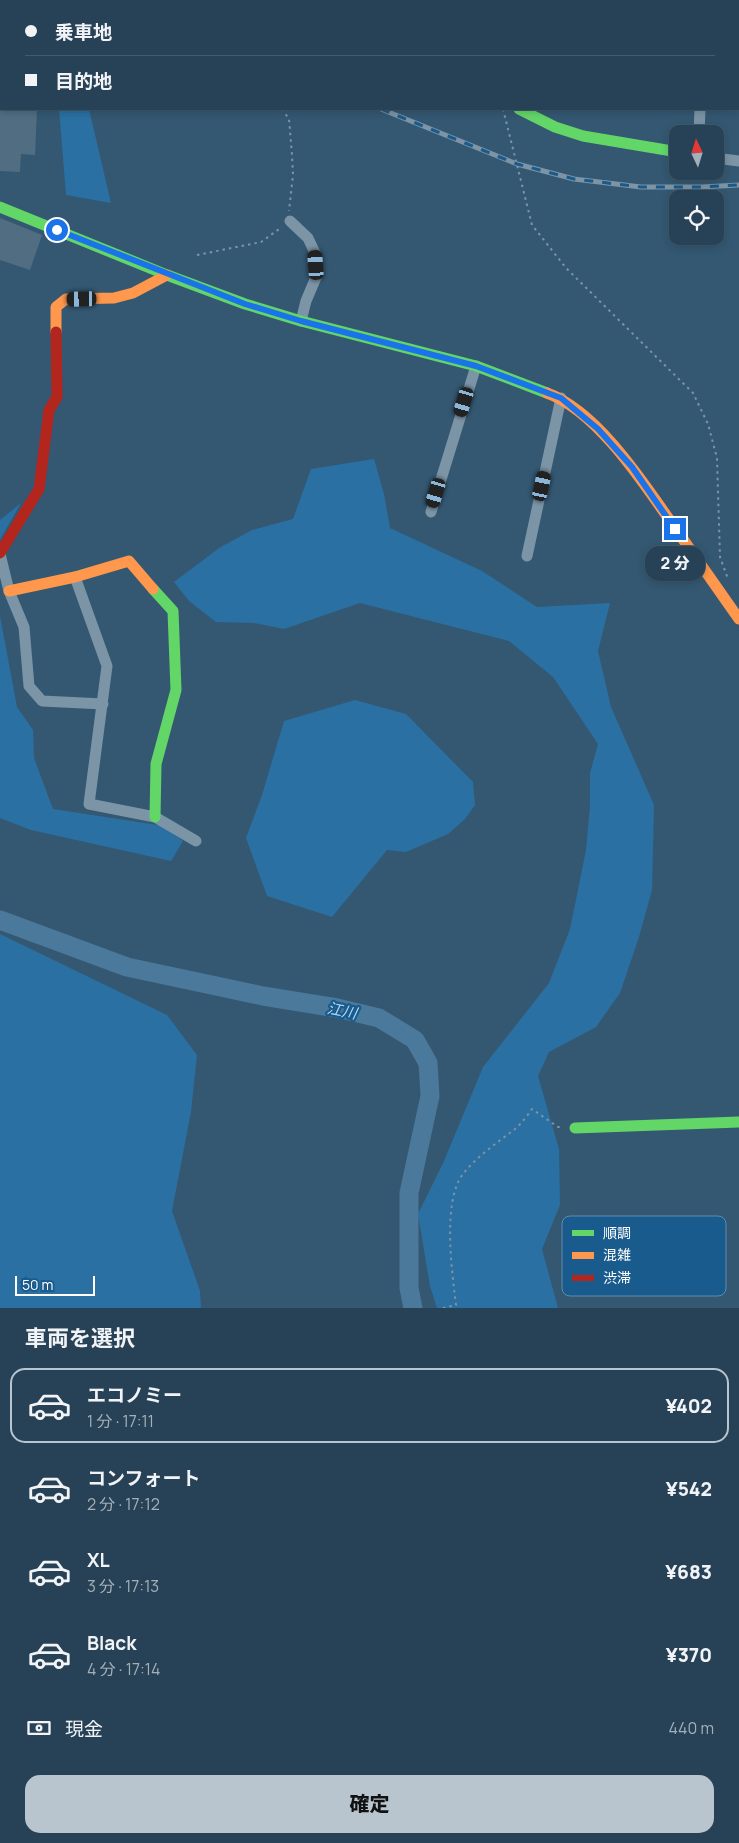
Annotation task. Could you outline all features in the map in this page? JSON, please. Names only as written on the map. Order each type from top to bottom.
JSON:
[{"type":"street","points":[[520,110],[555,127],[583,136],[669,150]]},
{"type":"street","points":[[699,125],[700,110]]},
{"type":"street","points":[[724,159],[739,161]]},
{"type":"street","points":[[0,207],[167,275],[245,304],[301,321],[476,366],[561,398],[598,429],[632,467],[739,619]]},
{"type":"street","points":[[290,220],[308,238],[316,255],[317,275],[306,302],[301,321]]},
{"type":"street","points":[[103,704],[42,700],[29,686],[24,627],[10,591],[0,553],[39,490],[49,410],[57,397],[56,307],[66,299],[114,298],[123,296],[167,275]]},
{"type":"street","points":[[431,512],[476,366]]},
{"type":"street","points":[[527,556],[561,398]]},
{"type":"street","points":[[10,591],[75,577],[129,561],[173,611],[176,690],[156,764],[155,817]]},
{"type":"street","points":[[75,577],[107,666],[89,804],[155,817],[196,840]]},
{"type":"street","points":[[575,1128],[739,1122]]},
{"type":"path","points":[[197,254],[261,242],[290,220],[289,212],[293,175],[289,119],[283,110]]},
{"type":"path","points":[[503,110],[532,224],[566,268],[693,393],[705,416],[717,458],[720,557],[728,579]]},
{"type":"path","points":[[443,1308],[456,1305],[450,1236],[451,1204],[462,1176],[494,1144],[516,1128],[532,1109],[558,1127],[575,1128]]},
{"type":"shaded area","points":[[59,110],[89,110],[111,203],[66,195]]},
{"type":"shaded area","points":[[374,459],[384,494],[390,528],[482,571],[537,607],[610,603],[598,651],[611,707],[654,805],[652,890],[639,937],[620,993],[596,1027],[549,1052],[538,1076],[559,1149],[560,1205],[542,1249],[558,1308],[437,1308],[430,1286],[418,1214],[444,1161],[483,1067],[549,983],[570,929],[586,850],[590,806],[590,773],[598,744],[553,677],[509,641],[360,603],[284,629],[254,623],[216,622],[189,601],[174,582],[219,548],[252,530],[293,519],[311,469]]},
{"type":"shaded area","points":[[21,503],[0,540],[0,520]]},
{"type":"shaded area","points":[[0,616],[17,707],[33,730],[34,758],[53,809],[164,826],[183,841],[171,861],[31,830],[0,818]]},
{"type":"shaded area","points":[[355,700],[406,714],[473,782],[475,805],[465,819],[448,834],[406,852],[387,850],[332,917],[267,896],[246,838],[262,795],[284,721]]},
{"type":"shaded area","points":[[0,934],[167,1015],[197,1055],[191,1112],[172,1211],[200,1291],[201,1308],[0,1308]]},
{"type":"building","points":[[0,110],[37,110],[35,155],[21,154],[20,172],[0,171]]},
{"type":"building","points":[[0,218],[42,235],[30,270],[0,260]]},
{"type":"waterway","name":"江川","points":[[0,920],[127,967],[379,1018],[415,1040],[428,1063],[430,1096],[409,1193],[409,1288],[413,1308]]},
{"type":"railway","points":[[383,110],[517,164],[574,179],[641,187],[739,185]]},
{"type":"traffic: fast","points":[[521,110],[555,127],[583,136],[669,150]]},
{"type":"traffic: fast","points":[[0,207],[167,275],[245,304],[301,321],[476,366],[547,393]]},
{"type":"traffic: fast","points":[[153,589],[173,611],[176,690],[156,764],[155,817]]},
{"type":"traffic: fast","points":[[575,1128],[739,1122]]},
{"type":"traffic: slow","points":[[56,332],[56,307],[66,299],[114,298],[133,293],[167,275]]},
{"type":"traffic: slow","points":[[547,393],[566,402],[584,415],[618,450],[648,489],[739,619]]},
{"type":"traffic: slow","points":[[9,591],[75,577],[129,561],[153,589]]},
{"type":"traffic: jam","points":[[0,553],[39,489],[49,410],[57,397],[56,332]]},
{"type":"route","points":[[57,230],[167,275],[245,304],[301,321],[476,366],[561,398],[598,429],[632,467],[675,529]]}]
